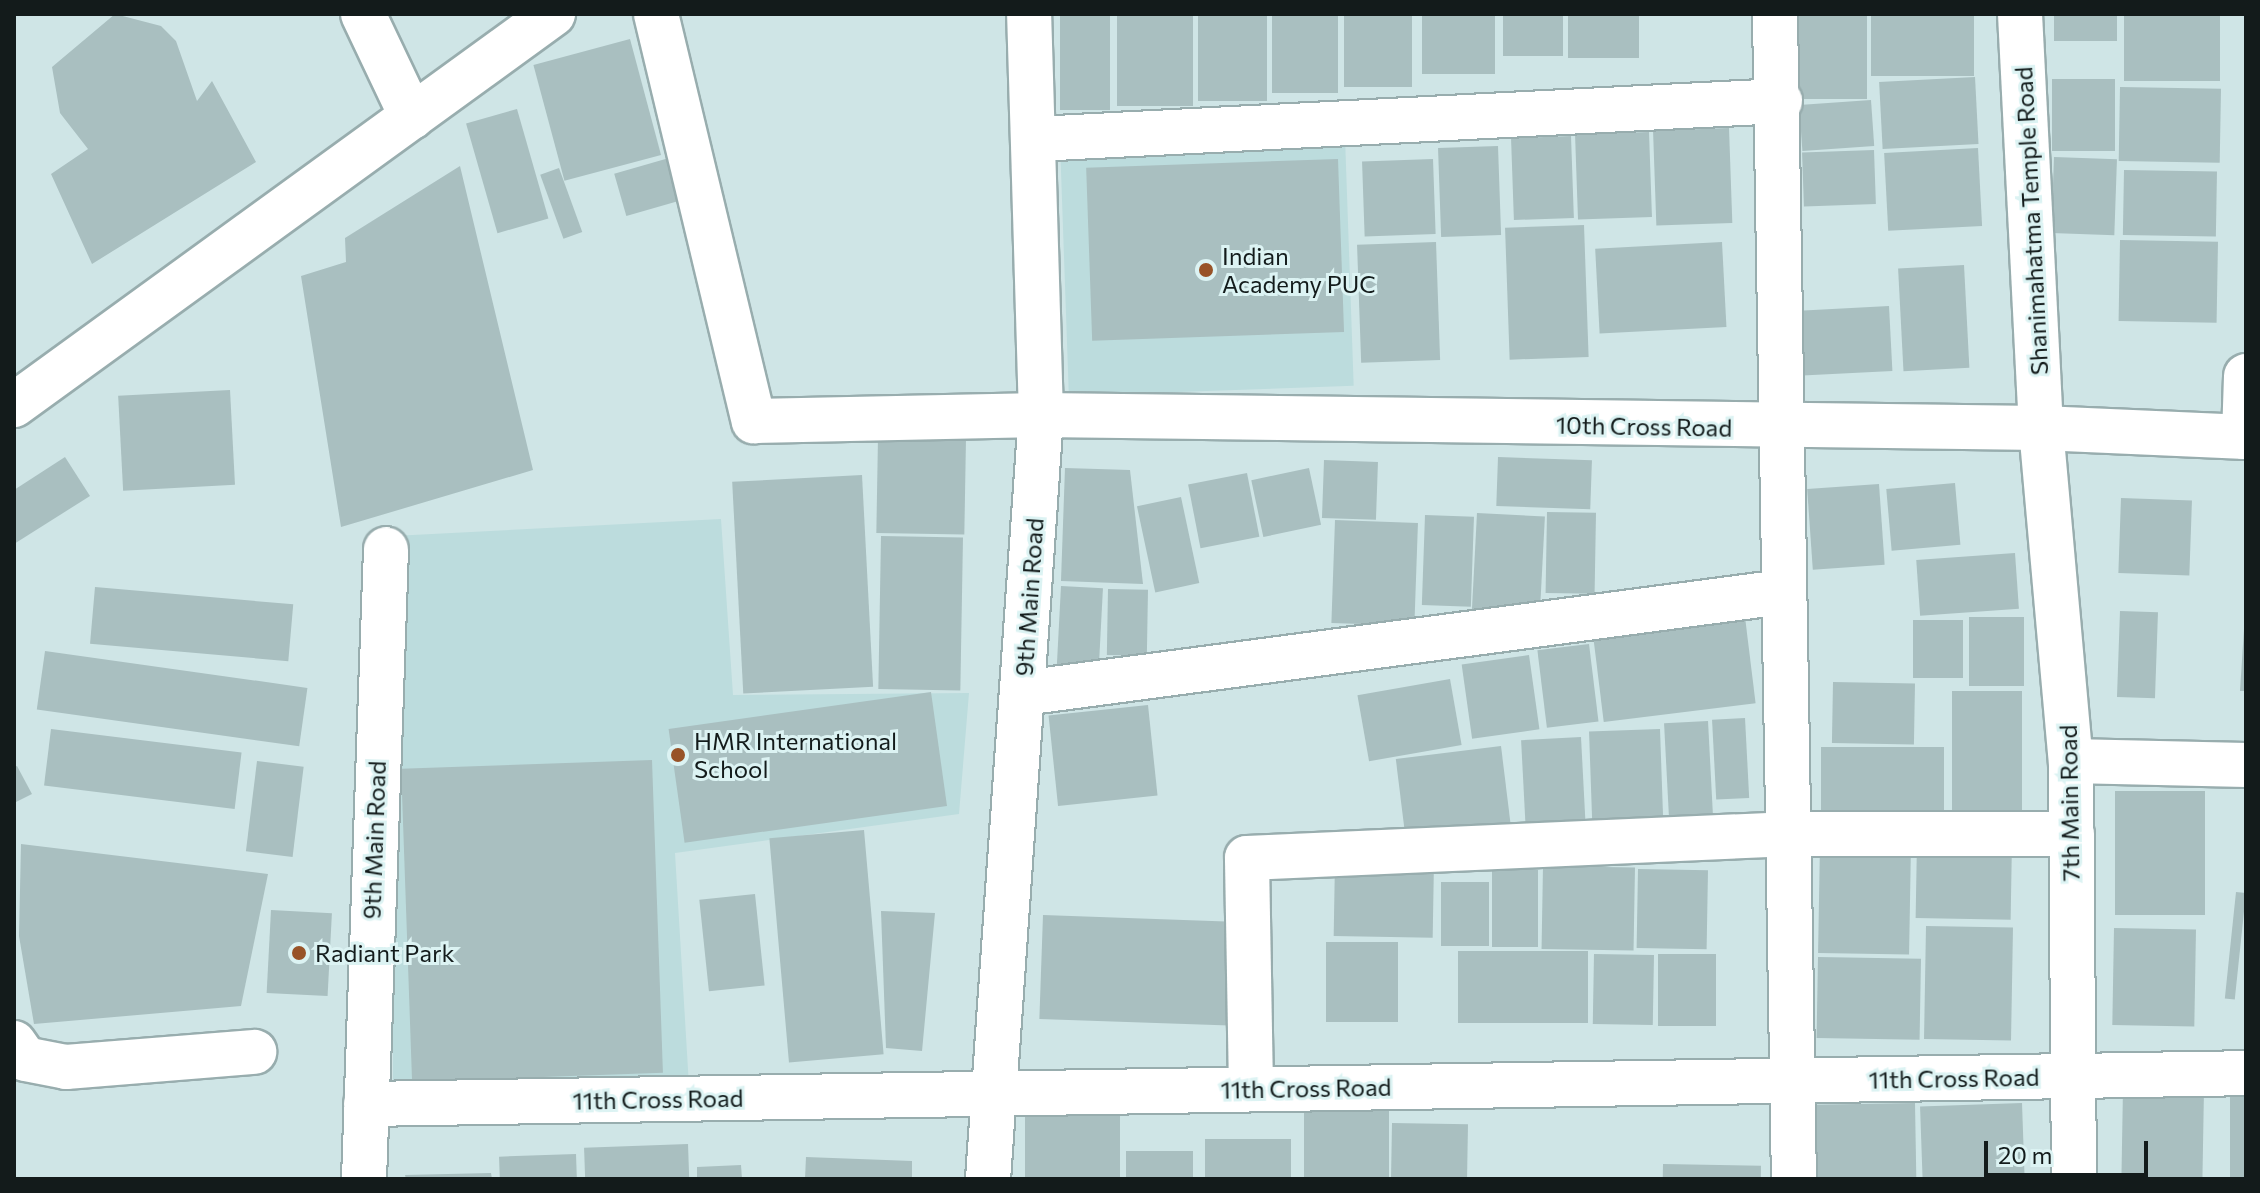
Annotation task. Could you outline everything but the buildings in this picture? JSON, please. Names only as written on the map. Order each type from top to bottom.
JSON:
[{"type":"street","points":[[363,14],[412,117]]},
{"type":"street","points":[[14,405],[553,14]]},
{"type":"street","name":"10th Cross Road","points":[[656,14],[754,421],[1041,415],[1782,428],[2041,428],[2245,437]]},
{"type":"street","name":"9th Main Road","points":[[988,1179],[1041,415],[1036,139],[1029,14]]},
{"type":"street","points":[[1775,14],[1780,101],[1782,592],[1791,834],[1794,1179]]},
{"type":"street","name":"Shanimahatma Temple Road","points":[[2020,14],[2041,428]]},
{"type":"street","points":[[1036,139],[1780,101]]},
{"type":"street","points":[[2245,437],[2246,376]]},
{"type":"street","name":"7th Main Road","points":[[2041,428],[2071,761],[2074,1179]]},
{"type":"street","name":"9th Main Road","points":[[364,1179],[386,549]]},
{"type":"street","points":[[1023,693],[1782,592]]},
{"type":"street","points":[[2071,761],[2246,765]]},
{"type":"street","points":[[1251,1089],[1247,858],[1791,834],[2072,834]]},
{"type":"street","points":[[14,1043],[25,1059],[66,1067],[254,1052]]},
{"type":"street","name":"11th Cross Road","points":[[366,1104],[2246,1073]]},
{"type":"shaded area","name":"Indian Academy PUC","points":[[1345,137],[1354,386],[1069,396],[1060,147]]},
{"type":"shaded area","name":"HMR International School","points":[[721,519],[733,695],[969,693],[959,814],[675,853],[689,1086],[393,1093],[393,536]]},
{"type":"place","name":"Indian Academy PUC","points":[[1206,270]]},
{"type":"place","name":"HMR International School","points":[[678,755]]},
{"type":"place","name":"Radiant Park","points":[[299,953]]}]
